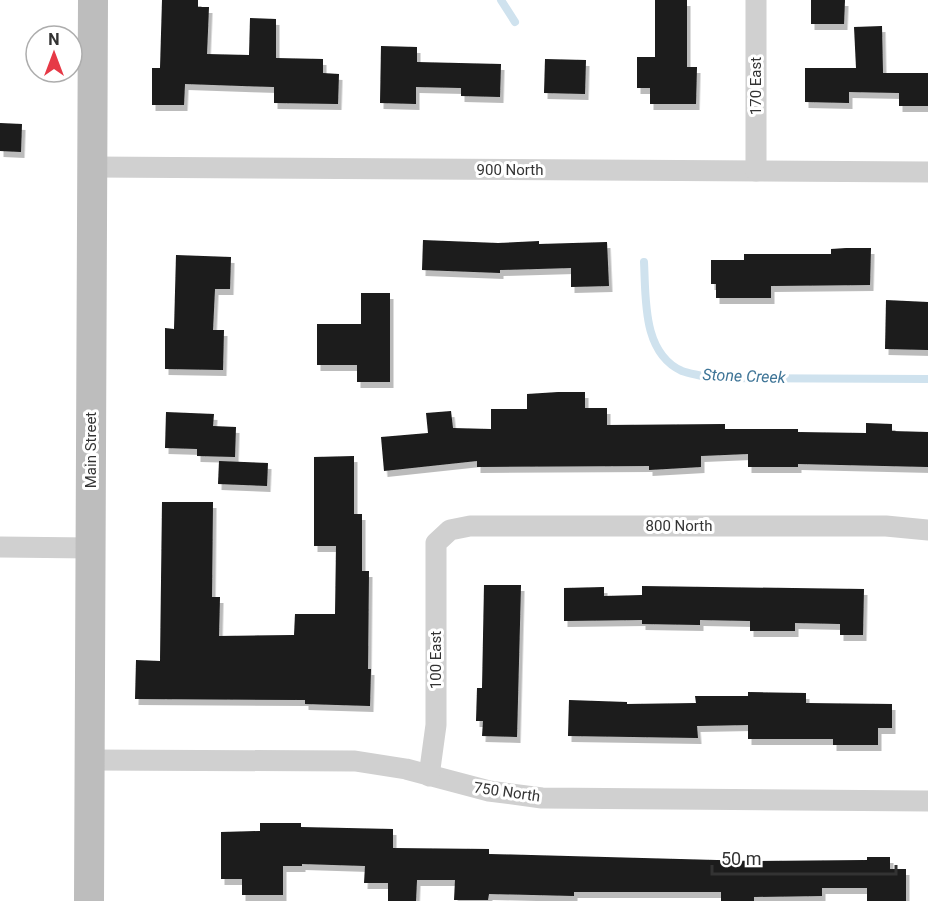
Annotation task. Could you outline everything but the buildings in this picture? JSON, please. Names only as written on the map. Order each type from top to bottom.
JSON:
[{"type":"main road","name":"Main Street","points":[[89,901],[93,0]]},
{"type":"street","name":"170 East","points":[[756,0],[756,171]]},
{"type":"street","name":"900 North","points":[[93,167],[928,172]]},
{"type":"street","name":"800 North","points":[[436,543],[450,530],[470,526],[886,526],[928,530]]},
{"type":"street","name":"100 East","points":[[429,776],[436,724],[436,543]]},
{"type":"street","points":[[0,547],[91,548]]},
{"type":"street","name":"750 North","points":[[90,760],[355,761],[398,767],[489,791],[542,798],[928,801]]},
{"type":"waterway","name":"Stone Creek","points":[[501,0],[515,22]]},
{"type":"waterway","name":"Stone Creek","points":[[644,262],[646,308],[653,338],[659,351],[669,363],[682,371],[709,378],[928,379]]}]
